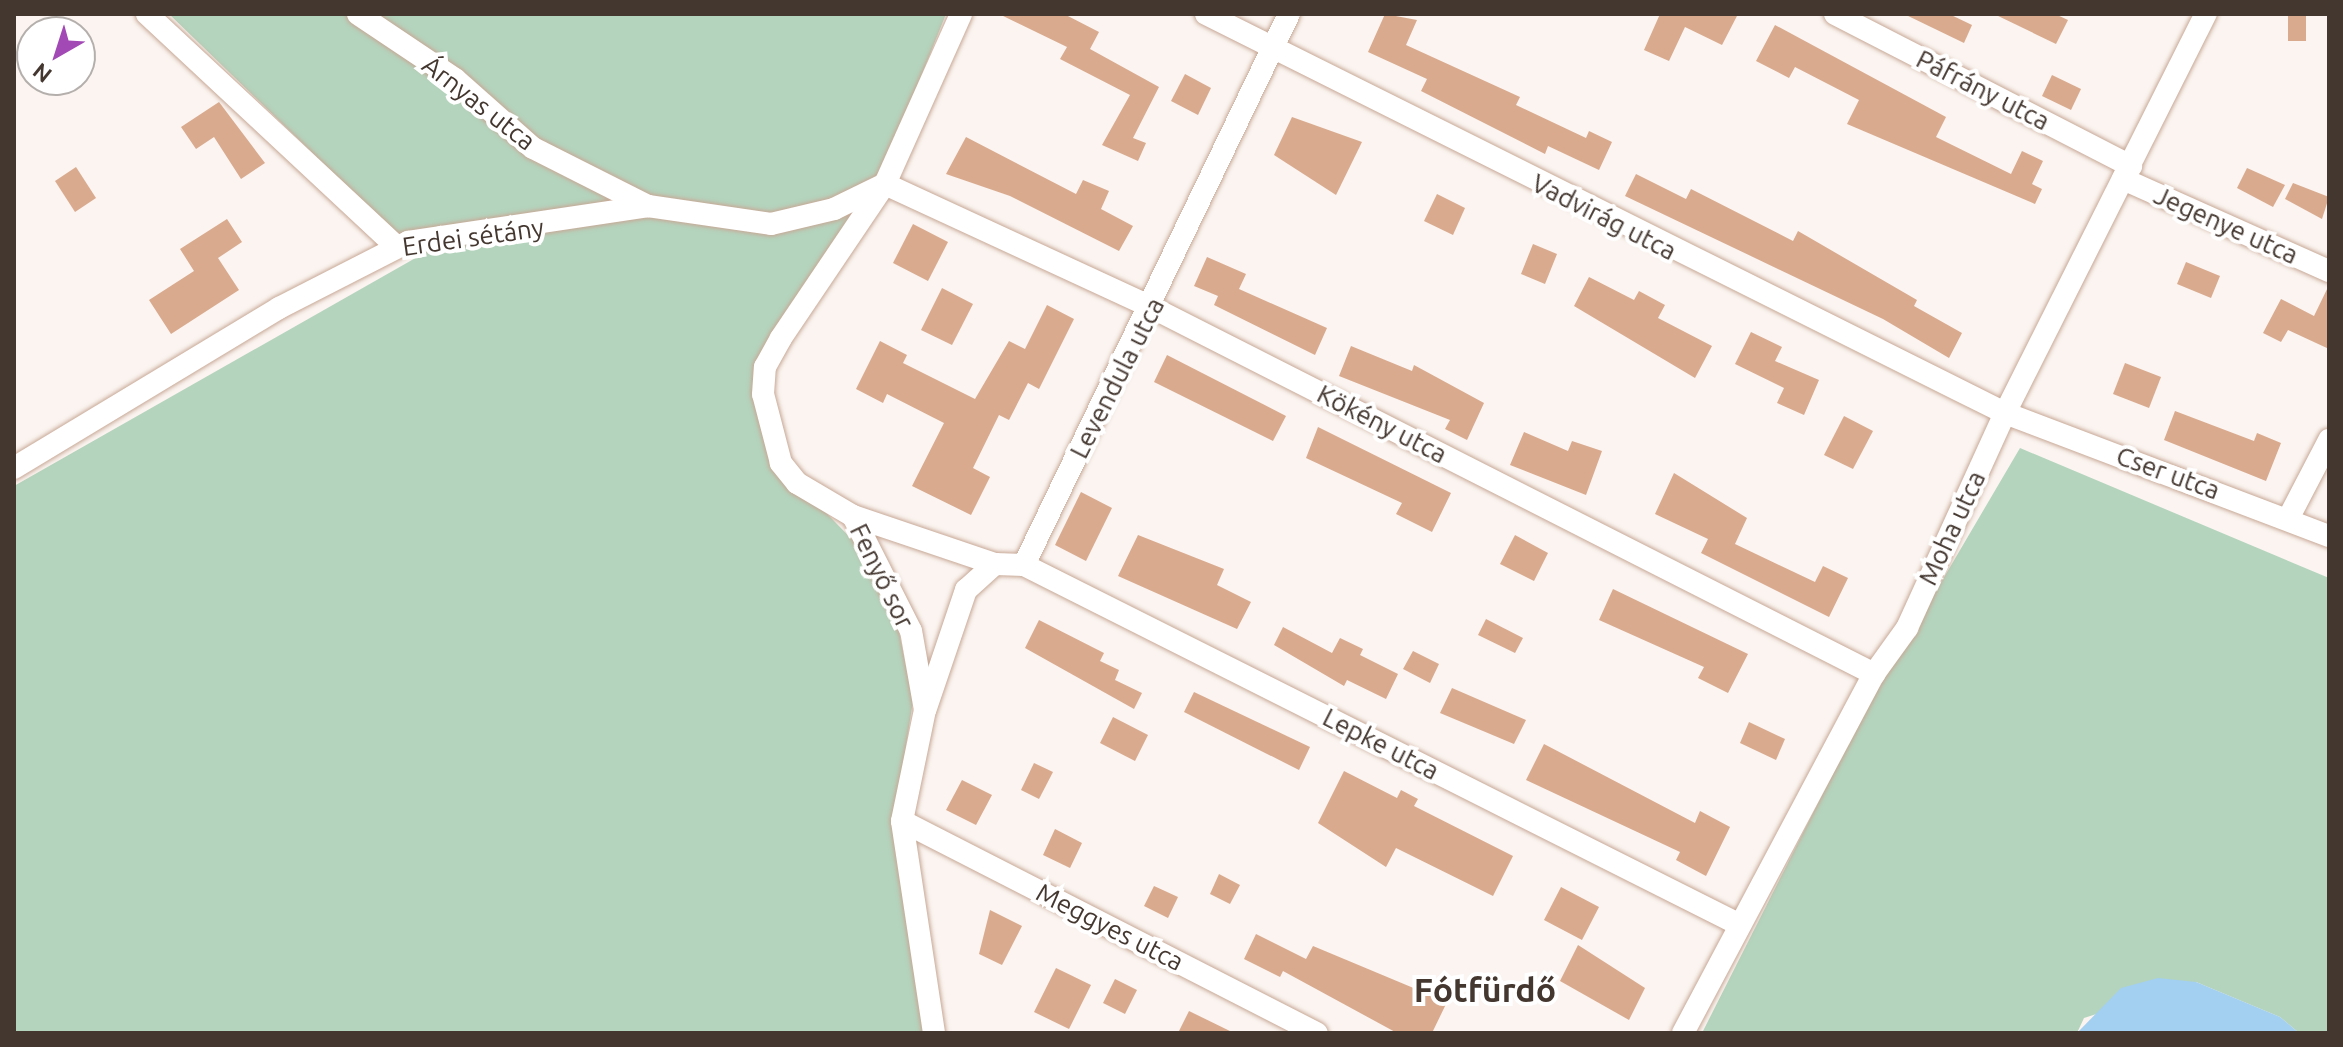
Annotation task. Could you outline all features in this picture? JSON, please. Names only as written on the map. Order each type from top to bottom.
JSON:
[{"type":"street","points":[[147,14],[396,246]]},
{"type":"street","name":"Árnyas utca","points":[[358,14],[455,79],[533,148],[648,206]]},
{"type":"street","name":"Fenyő sor","points":[[934,1033],[902,821],[925,710],[911,631],[853,516],[797,483],[781,463],[770,441],[765,367],[885,184],[961,14]]},
{"type":"street","name":"Vadvirág utca","points":[[1206,14],[2005,413]]},
{"type":"street","name":"Levendula utca","points":[[1024,565],[1153,308],[1289,14]]},
{"type":"street","name":"Páfrány utca","points":[[1835,14],[2127,172]]},
{"type":"street","name":"Moha utca","points":[[1683,1033],[1738,924],[1874,674],[1907,628],[2005,413],[2206,14]]},
{"type":"street","name":"Jegenye utca","points":[[2127,172],[2329,271]]},
{"type":"street","name":"Erdei sétány","points":[[14,468],[396,246],[648,206],[771,224],[834,209],[885,184]]},
{"type":"street","name":"Kökény utca","points":[[885,184],[1153,308],[1874,674]]},
{"type":"street","name":"Cser utca","points":[[2005,413],[2289,517],[2329,536]]},
{"type":"street","points":[[2289,517],[2329,440]]},
{"type":"street","points":[[853,516],[995,564],[1024,565]]},
{"type":"street","points":[[925,710],[966,590],[995,564]]},
{"type":"street","name":"Lepke utca","points":[[1024,565],[1738,924]]},
{"type":"street","name":"Meggyes utca","points":[[902,821],[1317,1033]]},
{"type":"green space","points":[[169,14],[946,14],[864,219],[771,368],[769,432],[797,483],[876,564],[897,622],[913,701],[903,765],[923,1033],[14,1033],[14,486],[419,256]]},
{"type":"green space","points":[[2020,448],[2329,578],[2329,1033],[2299,1033],[2280,1017],[2196,982],[2084,1018],[2077,1033],[1702,1033],[1859,722]]},
{"type":"water","points":[[2158,978],[2196,982],[2280,1017],[2299,1033],[2077,1033],[2121,988]]},
{"type":"building","points":[[999,14],[1064,14],[1099,32],[1090,49],[1159,87],[1133,138],[1146,143],[1138,161],[1102,145],[1130,95],[1060,59],[1067,47]]},
{"type":"building","points":[[1385,14],[1417,20],[1406,45],[1520,97],[1516,105],[1586,138],[1589,131],[1612,142],[1599,170],[1548,146],[1545,154],[1421,91],[1427,79],[1368,52]]},
{"type":"building","points":[[1660,14],[1738,14],[1722,45],[1685,27],[1669,61],[1644,50]]},
{"type":"building","points":[[1904,14],[1949,14],[1972,25],[1964,43]]},
{"type":"building","points":[[1994,14],[2055,14],[2068,20],[2056,44]]},
{"type":"building","points":[[2288,14],[2306,14],[2306,41],[2288,41]]},
{"type":"building","points":[[1775,25],[1946,117],[1936,137],[2011,174],[2022,151],[2043,161],[2032,184],[2042,189],[2035,204],[1847,124],[1859,100],[1795,67],[1789,78],[1756,61]]},
{"type":"building","points":[[1185,74],[1211,88],[1198,115],[1171,101]]},
{"type":"building","points":[[2052,75],[2081,89],[2071,110],[2042,96]]},
{"type":"building","points":[[219,102],[265,163],[241,179],[214,137],[196,149],[181,127]]},
{"type":"building","points":[[1292,117],[1362,142],[1336,195],[1274,155]]},
{"type":"building","points":[[966,137],[1076,194],[1083,180],[1109,191],[1101,209],[1133,226],[1119,251],[1010,196],[946,174]]},
{"type":"building","points":[[76,167],[96,198],[75,212],[55,181]]},
{"type":"building","points":[[2247,168],[2285,185],[2273,207],[2237,188]]},
{"type":"building","points":[[1636,174],[1686,199],[1691,189],[1793,241],[1798,231],[1917,300],[1914,306],[1962,333],[1949,358],[1883,319],[1625,196]]},
{"type":"building","points":[[2293,183],[2329,197],[2322,219],[2285,199]]},
{"type":"building","points":[[1437,194],[1465,208],[1453,235],[1424,221]]},
{"type":"building","points":[[227,219],[242,242],[218,258],[239,290],[171,334],[149,300],[194,271],[180,249]]},
{"type":"building","points":[[913,224],[948,242],[928,281],[893,263]]},
{"type":"building","points":[[1533,244],[1557,254],[1545,284],[1521,274]]},
{"type":"building","points":[[1207,257],[1246,274],[1239,289],[1327,328],[1315,355],[1214,305],[1218,296],[1194,286]]},
{"type":"building","points":[[2186,262],[2220,276],[2211,298],[2177,284]]},
{"type":"building","points":[[1589,277],[1634,300],[1639,291],[1665,305],[1658,318],[1712,346],[1695,378],[1574,306]]},
{"type":"building","points":[[2329,285],[2329,349],[2288,330],[2281,342],[2263,333],[2281,299],[2314,316]]},
{"type":"building","points":[[942,288],[973,304],[952,345],[921,330]]},
{"type":"building","points":[[1047,305],[1074,319],[1039,389],[1028,383],[1009,420],[999,415],[973,468],[990,477],[971,515],[912,486],[944,423],[887,394],[883,403],[856,389],[880,341],[907,355],[903,363],[975,399],[1009,341],[1025,349]]},
{"type":"building","points":[[1751,332],[1782,347],[1775,361],[1819,380],[1804,415],[1777,403],[1784,388],[1735,364]]},
{"type":"building","points":[[1351,346],[1412,371],[1414,365],[1484,403],[1467,440],[1445,429],[1450,420],[1339,376]]},
{"type":"building","points":[[1167,355],[1286,416],[1273,441],[1154,382]]},
{"type":"building","points":[[2125,363],[2161,377],[2149,408],[2113,394]]},
{"type":"building","points":[[2175,411],[2254,441],[2257,433],[2281,443],[2266,481],[2164,440]]},
{"type":"building","points":[[1844,416],[1873,431],[1853,469],[1824,455]]},
{"type":"building","points":[[1318,427],[1451,493],[1432,532],[1396,514],[1402,503],[1306,458]]},
{"type":"building","points":[[1524,432],[1568,451],[1572,441],[1602,451],[1586,495],[1510,465]]},
{"type":"building","points":[[1674,473],[1747,518],[1735,544],[1815,582],[1823,566],[1848,578],[1829,617],[1701,553],[1708,539],[1655,514]]},
{"type":"building","points":[[1081,492],[1112,508],[1086,561],[1055,545]]},
{"type":"building","points":[[1138,535],[1224,569],[1217,585],[1251,602],[1237,629],[1118,576]]},
{"type":"building","points":[[1515,535],[1548,553],[1534,581],[1500,564]]},
{"type":"building","points":[[1613,589],[1748,654],[1728,693],[1698,678],[1704,667],[1599,620]]},
{"type":"building","points":[[1486,619],[1523,638],[1515,653],[1478,635]]},
{"type":"building","points":[[1039,620],[1104,653],[1100,661],[1119,670],[1115,680],[1142,693],[1134,709],[1025,648]]},
{"type":"building","points":[[1283,627],[1332,653],[1340,638],[1363,649],[1360,655],[1398,674],[1386,699],[1347,680],[1344,686],[1274,645]]},
{"type":"building","points":[[1413,651],[1439,664],[1430,683],[1403,669]]},
{"type":"building","points":[[1452,688],[1526,720],[1514,744],[1440,713]]},
{"type":"building","points":[[1194,692],[1310,747],[1299,770],[1184,712]]},
{"type":"building","points":[[1113,717],[1148,735],[1135,761],[1100,743]]},
{"type":"building","points":[[1749,722],[1785,739],[1776,760],[1740,743]]},
{"type":"building","points":[[1544,744],[1695,823],[1700,811],[1730,827],[1706,876],[1676,860],[1680,852],[1526,780]]},
{"type":"building","points":[[1034,763],[1053,772],[1039,799],[1021,790]]},
{"type":"building","points":[[1344,771],[1397,798],[1401,790],[1418,799],[1414,806],[1513,856],[1493,896],[1396,848],[1386,867],[1318,823]]},
{"type":"building","points":[[962,780],[992,795],[976,825],[946,810]]},
{"type":"building","points":[[1055,829],[1082,843],[1070,868],[1043,855]]},
{"type":"building","points":[[1219,874],[1240,885],[1230,904],[1210,894]]},
{"type":"building","points":[[1154,886],[1178,897],[1168,918],[1144,906]]},
{"type":"building","points":[[1561,887],[1599,907],[1582,940],[1544,920]]},
{"type":"building","points":[[990,910],[1022,926],[1002,965],[979,954]]},
{"type":"building","points":[[1256,934],[1306,959],[1313,946],[1447,1002],[1432,1033],[1397,1033],[1283,971],[1280,977],[1244,959]]},
{"type":"building","points":[[1578,945],[1645,988],[1629,1020],[1560,981]]},
{"type":"building","points":[[1056,968],[1091,985],[1069,1029],[1034,1012]]},
{"type":"building","points":[[1115,979],[1137,990],[1125,1014],[1103,1003]]},
{"type":"building","points":[[1189,1011],[1234,1033],[1178,1033]]},
{"type":"district","name":"Fótfürdő","points":[[1485,990]]}]
